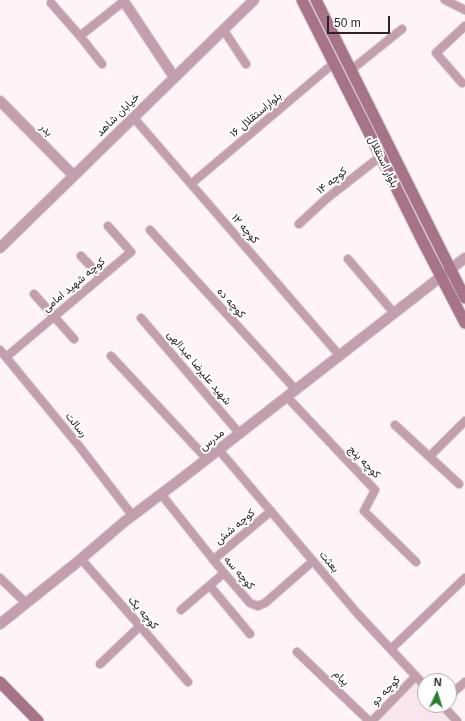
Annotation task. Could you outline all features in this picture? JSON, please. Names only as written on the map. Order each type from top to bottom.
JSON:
[{"type":"main road","name":"بلوار استقلال","points":[[302,0],[465,323]]},
{"type":"main road","name":"بلوار استقلال","points":[[316,0],[465,298]]},
{"type":"main road","points":[[0,684],[38,721]]},
{"type":"street","name":"خیابان شاهد","points":[[0,248],[254,0]]},
{"type":"street","points":[[445,0],[464,7]]},
{"type":"street","points":[[80,36],[124,1],[174,77]]},
{"type":"street","points":[[51,3],[102,64]]},
{"type":"street","points":[[462,83],[436,53],[465,26]]},
{"type":"street","points":[[224,29],[246,64]]},
{"type":"street","points":[[351,70],[402,29]]},
{"type":"street","name":"بلواراستقلال ۱۶","points":[[191,184],[334,63]]},
{"type":"street","name":"بدر","points":[[0,101],[74,176]]},
{"type":"street","name":"کوچه ۱۲","points":[[133,117],[340,356]]},
{"type":"street","name":"کوچه ۱۴","points":[[299,224],[326,199],[381,156]]},
{"type":"street","name":"کوچه شهید امامی","points":[[2,353],[54,317],[131,252],[108,226]]},
{"type":"street","name":"کوچه ده","points":[[150,230],[296,390]]},
{"type":"street","points":[[81,256],[101,277]]},
{"type":"street","points":[[348,259],[394,313]]},
{"type":"street","name":"مدرس","points":[[0,624],[81,559],[132,515],[240,434],[441,277],[463,262]]},
{"type":"street","points":[[34,294],[74,339]]},
{"type":"street","name":"شهید علیرضا عبدالهی","points":[[141,318],[240,434]]},
{"type":"street","name":"رسالت","points":[[2,353],[79,446],[132,515]]},
{"type":"street","points":[[110,356],[207,459]]},
{"type":"street","name":"کوچه پنج","points":[[287,397],[375,490],[364,511],[416,562]]},
{"type":"street","points":[[430,456],[465,421]]},
{"type":"street","points":[[395,425],[430,456],[458,484]]},
{"type":"street","name":"بعثت","points":[[219,450],[358,613],[416,676]]},
{"type":"street","name":"کوچه سه","points":[[161,494],[213,560],[250,603],[258,606],[265,603],[313,561]]},
{"type":"street","name":"کوچه شش","points":[[213,560],[271,511]]},
{"type":"street","name":"کوچه یک","points":[[81,559],[188,682]]},
{"type":"street","points":[[181,610],[224,573]]},
{"type":"street","points":[[0,578],[26,603]]},
{"type":"street","points":[[391,649],[465,578]]},
{"type":"street","points":[[210,586],[250,634]]},
{"type":"street","points":[[100,664],[140,626]]},
{"type":"street","name":"پیام","points":[[297,652],[371,721]]},
{"type":"street","name":"کوچه دو","points":[[371,721],[416,676]]},
{"type":"street","points":[[457,689],[465,682]]},
{"type":"street","points":[[450,713],[457,721]]},
{"type":"shaded area","points":[[416,680],[417,713],[445,713],[452,721],[377,721]]}]
